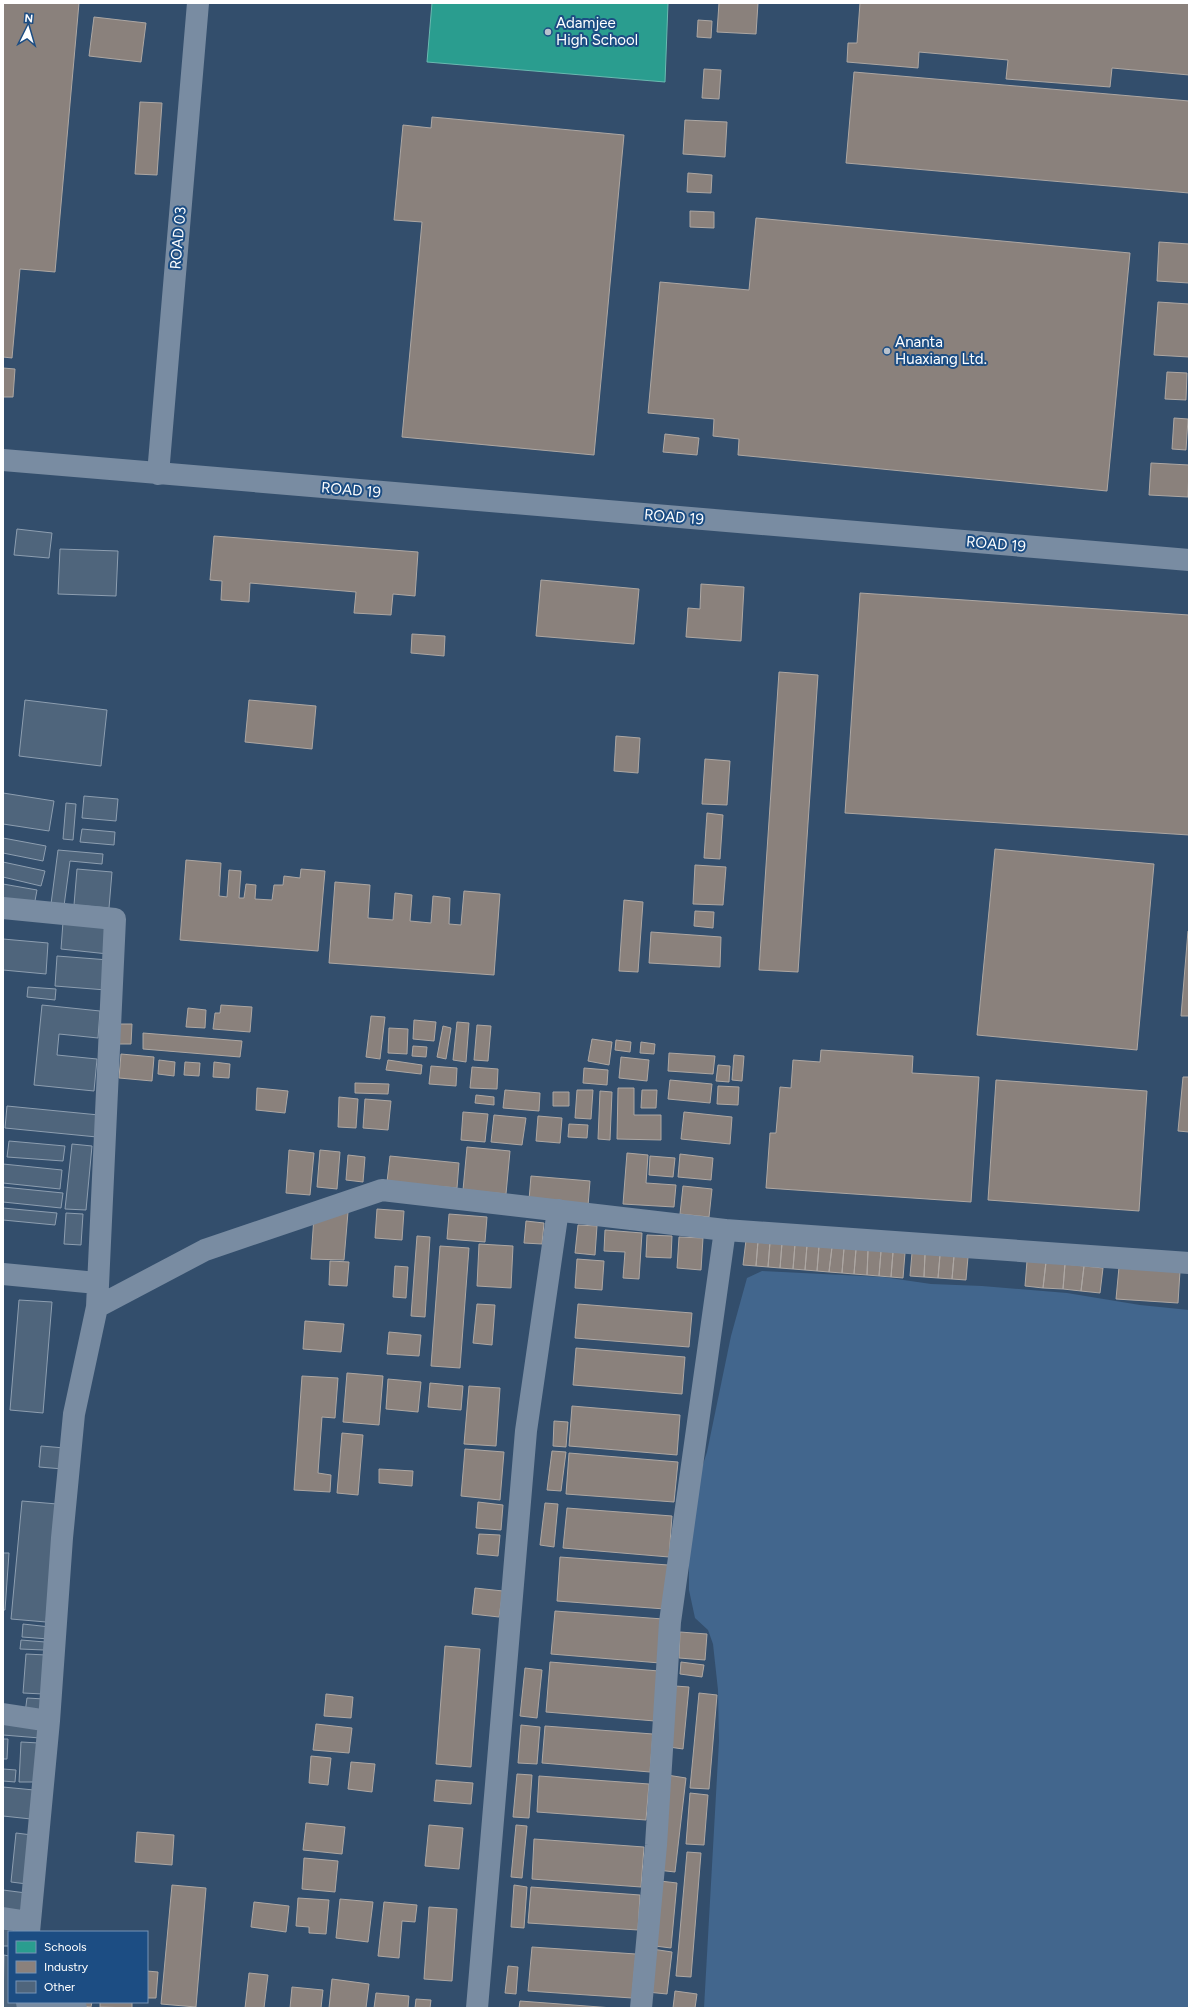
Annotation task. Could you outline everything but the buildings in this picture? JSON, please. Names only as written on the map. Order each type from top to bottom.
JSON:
[{"type":"street","name":"ROAD 03","points":[[158,474],[198,3]]},
{"type":"street","name":"ROAD 19","points":[[3,460],[1189,560]]},
{"type":"street","points":[[3,908],[115,919],[97,1307],[74,1414],[62,1538],[49,1721],[29,1927],[3,1918]]},
{"type":"street","points":[[97,1307],[205,1250],[382,1190],[726,1230],[1189,1263]]},
{"type":"street","points":[[477,2008],[526,1432],[558,1210]]},
{"type":"street","points":[[641,2008],[656,1845],[670,1622],[726,1230]]},
{"type":"street","points":[[3,1274],[97,1283]]},
{"type":"street","points":[[3,1714],[49,1721]]},
{"type":"street","points":[[27,2004],[76,2008]]},
{"type":"water","points":[[762,1271],[883,1277],[931,1284],[982,1286],[1067,1293],[1140,1305],[1189,1310],[1189,2008],[704,2008],[719,1741],[718,1690],[713,1644],[708,1630],[695,1618],[689,1590],[689,1547],[694,1492],[707,1452],[731,1336],[747,1278]]},
{"type":"place","name":"Adamjee High School","points":[[548,32]]},
{"type":"place","name":"Ananta Huaxiang Ltd.","points":[[887,351]]}]
